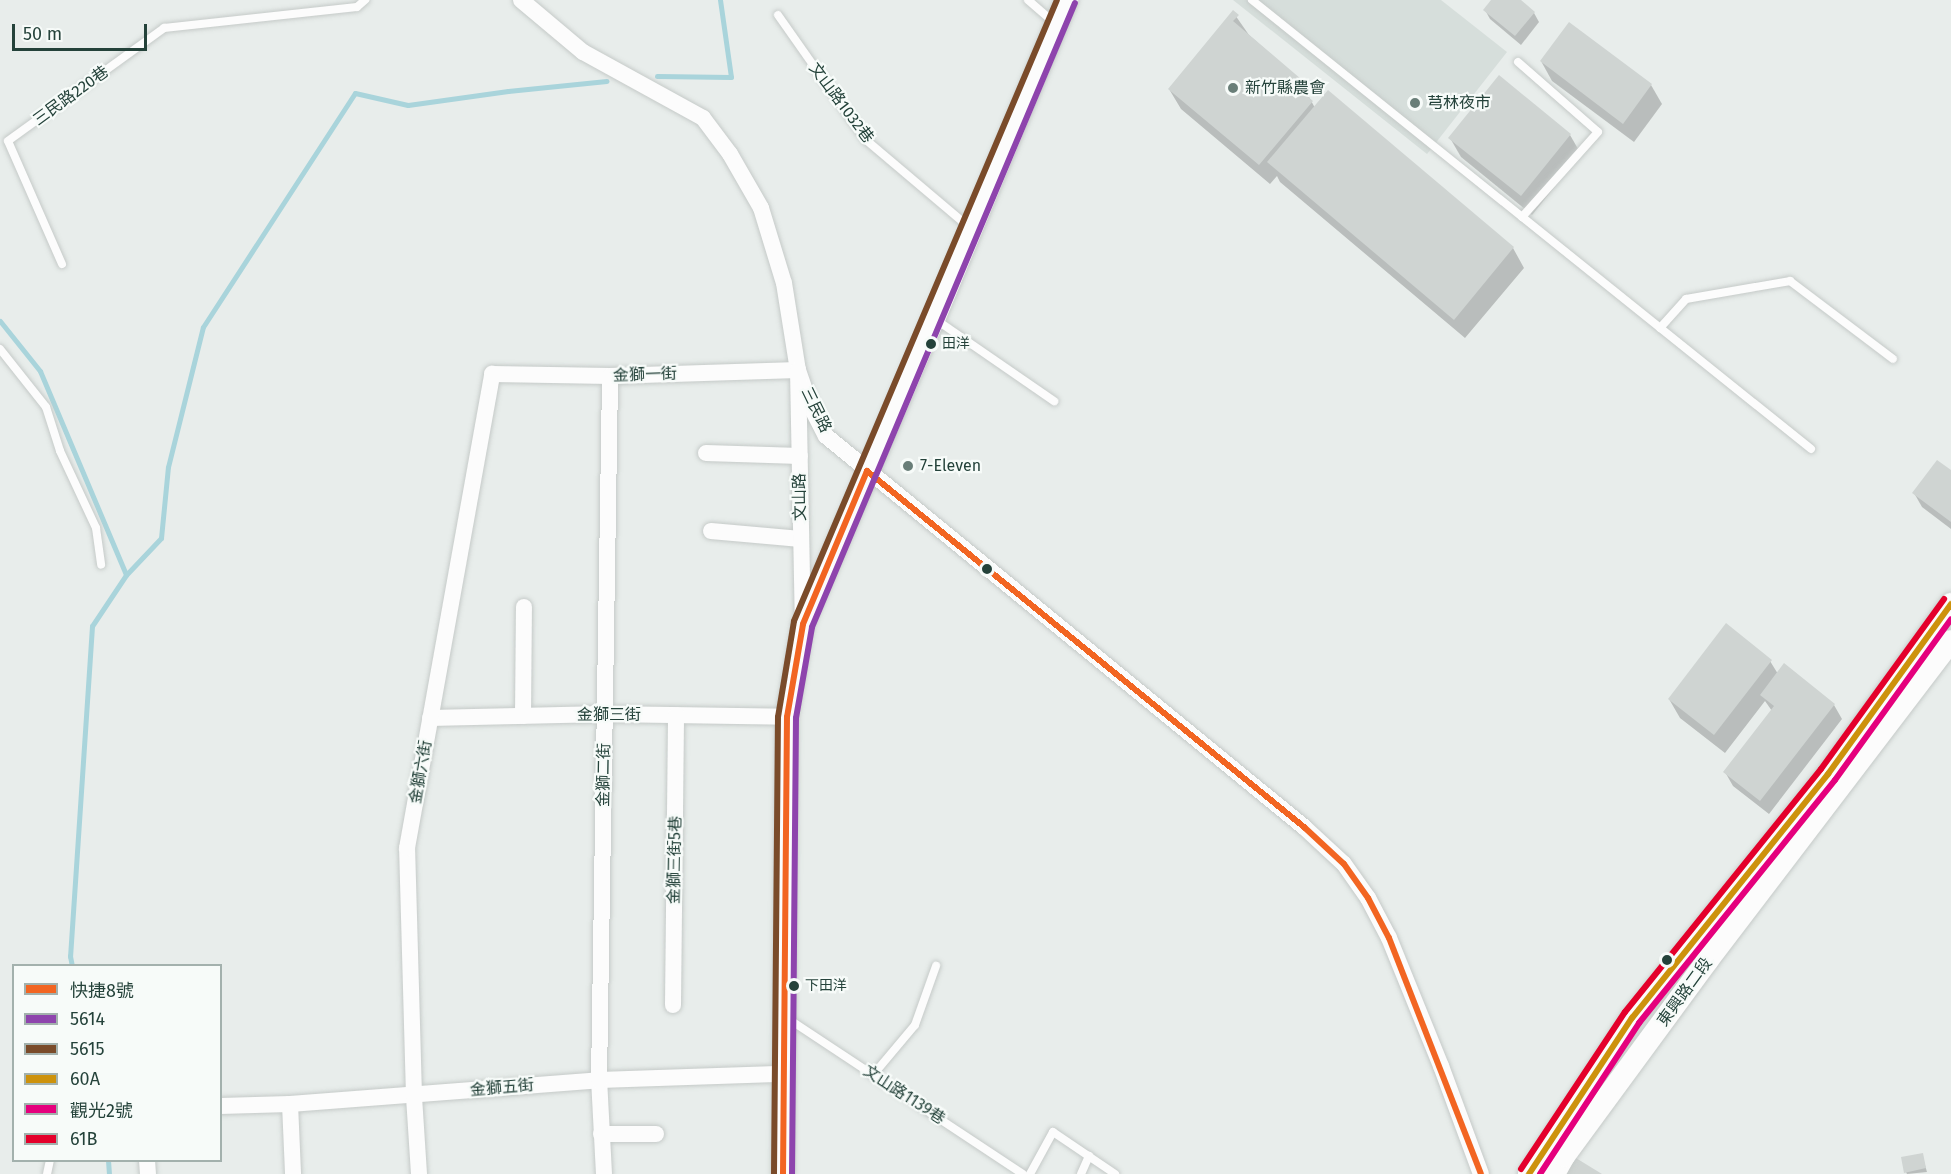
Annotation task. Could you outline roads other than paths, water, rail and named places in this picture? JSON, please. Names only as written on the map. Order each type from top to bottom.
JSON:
[{"type":"main road","name":"文山路","points":[[783,1174],[787,717],[803,624],[934,319],[1067,0]]},
{"type":"main road","name":"東興路二段","points":[[1554,1174],[1564,1156],[1879,720],[1951,604]]},
{"type":"main road","name":"東興路二段","points":[[1529,1174],[1632,1018],[1828,774],[1951,642]]},
{"type":"street","name":"三民路","points":[[521,0],[583,51],[703,118],[730,154],[761,208],[784,283],[798,370],[810,405],[826,436],[1304,826],[1344,864],[1368,898],[1389,938],[1442,1066],[1481,1174]]},
{"type":"street","name":"金獅一街","points":[[492,374],[610,376],[798,370]]},
{"type":"street","name":"文山路","points":[[798,370],[803,624]]},
{"type":"street","name":"金獅六街","points":[[418,1174],[408,848],[492,374]]},
{"type":"street","name":"金獅二街","points":[[604,1174],[599,1080],[610,376]]},
{"type":"street","points":[[706,453],[800,456]]},
{"type":"street","points":[[711,531],[801,539]]},
{"type":"street","points":[[523,716],[524,607]]},
{"type":"street","name":"金獅三街","points":[[430,718],[605,714],[787,717]]},
{"type":"street","name":"金獅三街5巷","points":[[674,1005],[676,715]]},
{"type":"street","name":"金獅五街","points":[[222,1106],[414,1096],[599,1080],[784,1074]]},
{"type":"street","points":[[290,1104],[293,1174]]},
{"type":"street","points":[[602,1134],[656,1134]]},
{"type":"lane","name":"三民路220巷","points":[[62,264],[8,141],[164,28],[357,7],[365,0]]},
{"type":"lane","points":[[1028,0],[1057,25]]},
{"type":"lane","points":[[1252,0],[1811,449]]},
{"type":"lane","name":"文山路1032巷","points":[[778,15],[866,140],[970,228]]},
{"type":"lane","points":[[1518,62],[1598,132],[1522,217]]},
{"type":"lane","points":[[1660,328],[1686,298],[1790,281],[1893,359]]},
{"type":"lane","points":[[934,319],[1054,401]]},
{"type":"lane","points":[[0,349],[46,407],[60,451],[96,528],[101,565]]},
{"type":"lane","points":[[873,1075],[915,1025],[936,966]]},
{"type":"lane","name":"文山路1139巷","points":[[784,1016],[1023,1174]]},
{"type":"lane","points":[[1030,1174],[1053,1132],[1115,1174]]},
{"type":"lane","points":[[1081,1174],[1089,1156]]},
{"type":"waterway","points":[[657,76],[731,77],[720,0]]},
{"type":"waterway","points":[[126,575],[161,538],[168,467],[203,327],[355,93],[408,105],[508,91],[606,81]]},
{"type":"waterway","points":[[0,321],[40,371],[126,575],[92,626],[70,956],[72,964]]},
{"type":"waterway","points":[[108,1162],[109,1174]]},
{"type":"place","name":"新竹縣農會","points":[[1233,88]]},
{"type":"place","name":"芎林夜市","points":[[1415,103]]},
{"type":"place","name":"田洋","points":[[931,344]]},
{"type":"place","name":"7-Eleven","points":[[908,466]]},
{"type":"place","name":"下田洋","points":[[794,986]]}]
